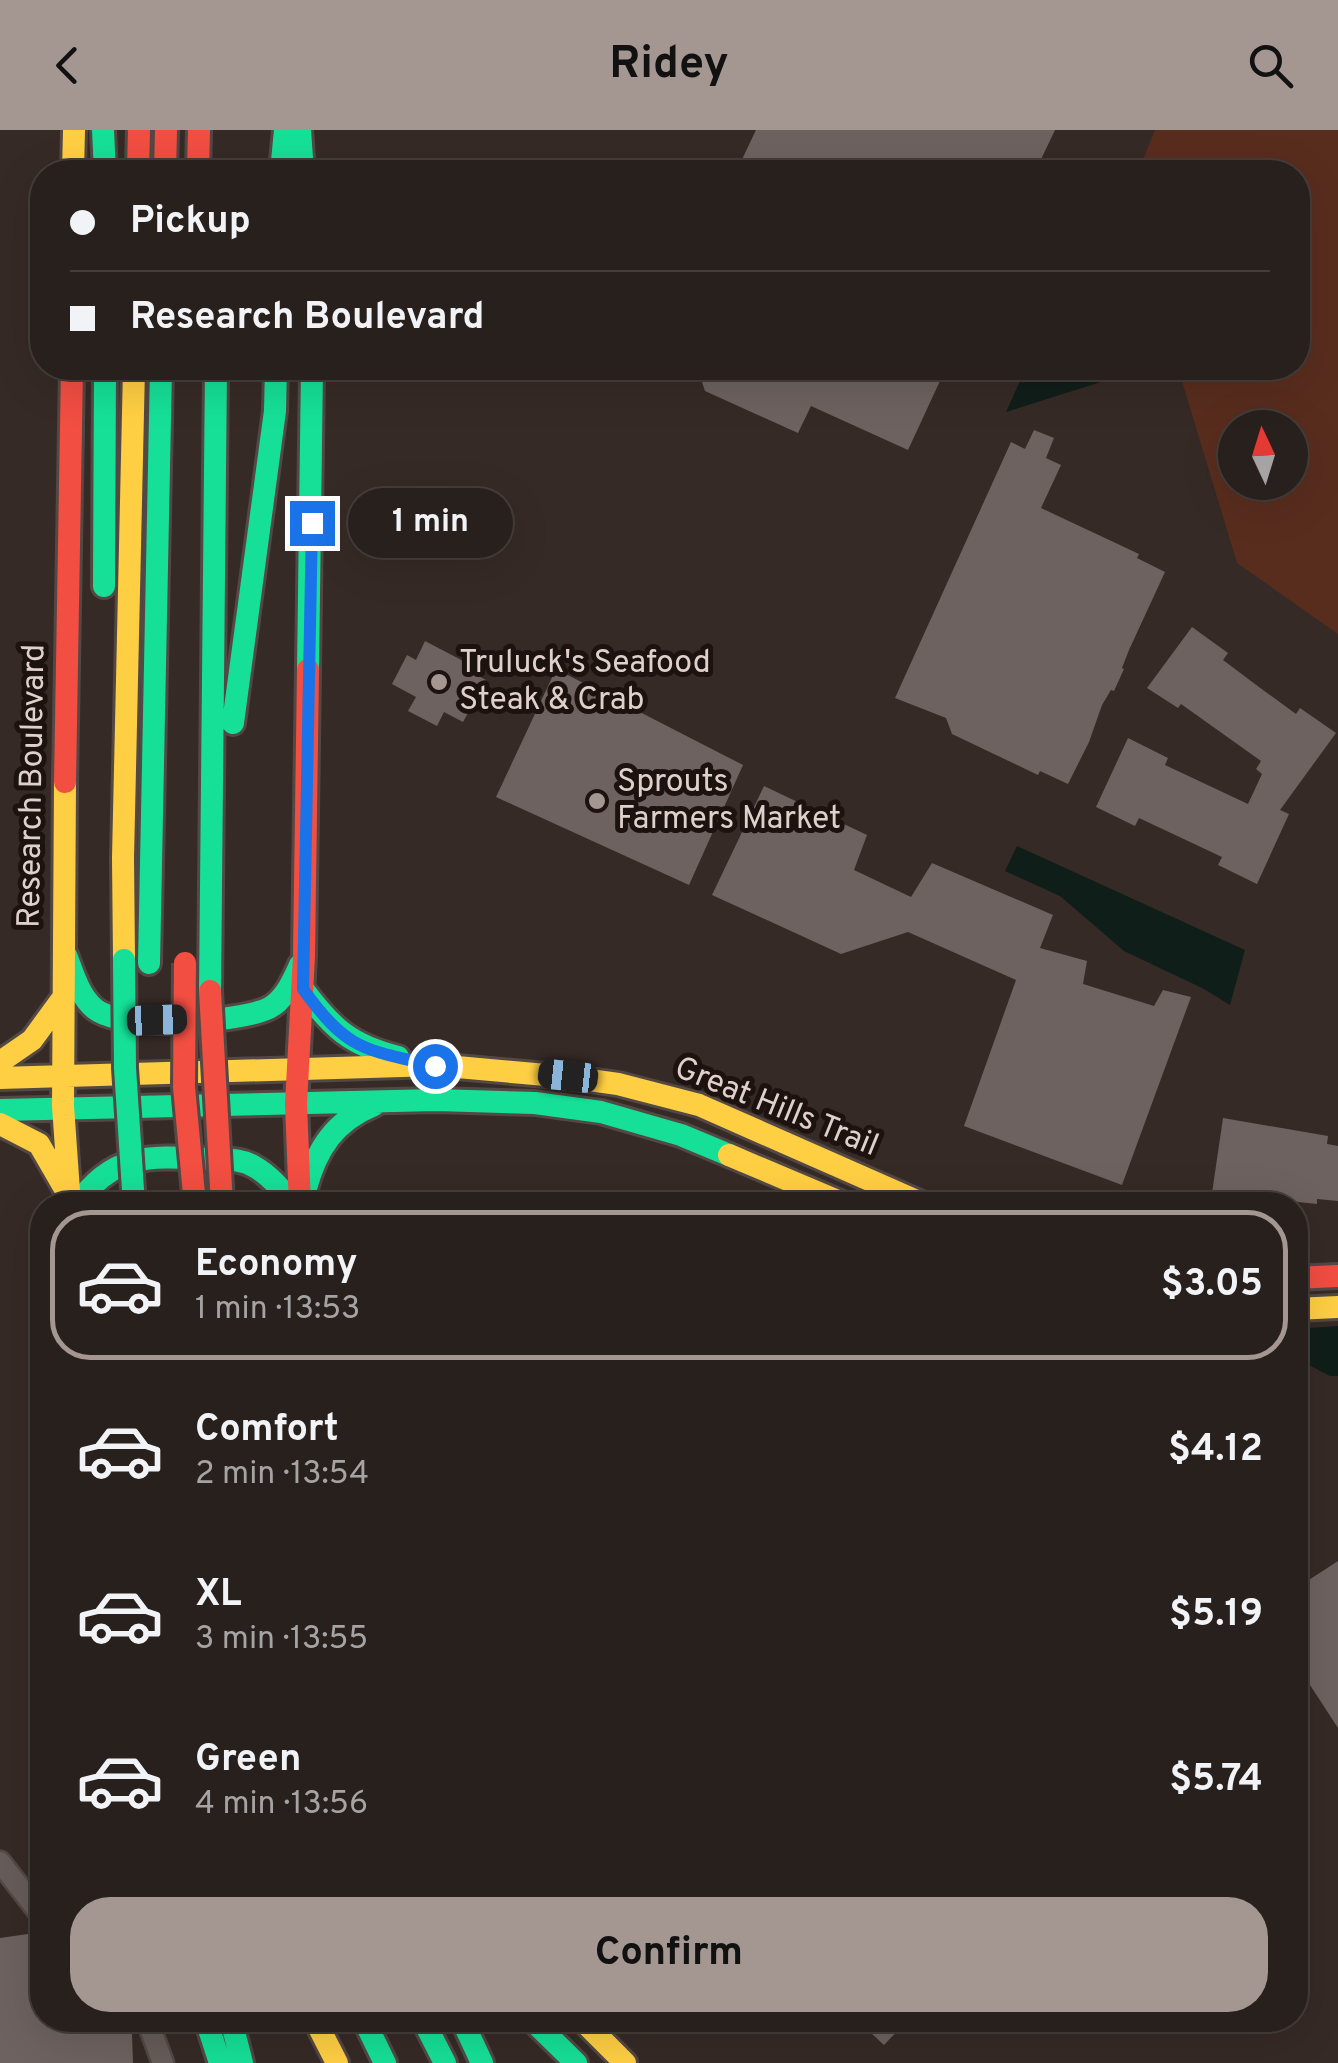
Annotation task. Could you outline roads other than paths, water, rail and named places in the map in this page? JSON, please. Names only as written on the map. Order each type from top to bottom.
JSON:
[{"type":"main road","points":[[74,130],[74,160]]},
{"type":"main road","points":[[103,130],[104,160]]},
{"type":"main road","points":[[138,160],[139,130]]},
{"type":"main road","points":[[165,160],[166,130]]},
{"type":"main road","points":[[198,160],[199,130]]},
{"type":"main road","points":[[217,130],[217,160]]},
{"type":"main road","points":[[283,160],[284,130]]},
{"type":"main road","points":[[300,130],[302,160]]},
{"type":"main road","name":"Research Boulevard","points":[[71,1192],[63,1106],[62,948],[72,380]]},
{"type":"main road","points":[[104,606],[105,380]]},
{"type":"main road","points":[[133,1192],[126,1068],[123,858],[134,380]]},
{"type":"main road","points":[[156,1186],[148,1047],[161,380]]},
{"type":"main road","points":[[190,646],[195,380]]},
{"type":"main road","points":[[216,380],[210,960],[212,1080],[221,1192]]},
{"type":"main road","points":[[214,782],[236,716],[276,411],[276,380]]},
{"type":"main road","points":[[299,1192],[296,1104],[304,956],[312,380]]},
{"type":"main road","points":[[103,685],[123,858]]},
{"type":"main road","points":[[62,948],[88,1002],[99,1012],[127,1021],[247,1017],[271,1007],[288,990],[304,956]]},
{"type":"main road","points":[[185,954],[184,1086],[193,1192]]},
{"type":"main road","points":[[303,989],[331,1026],[351,1042],[374,1052],[435,1066]]},
{"type":"main road","points":[[0,1062],[32,1040],[62,999]]},
{"type":"main road","name":"Great Hills Trail","points":[[0,1078],[435,1066],[618,1084],[698,1105],[896,1192]]},
{"type":"main road","points":[[303,1192],[313,1160],[337,1125],[355,1112],[384,1102]]},
{"type":"main road","name":"Great Hills Trail","points":[[0,1110],[63,1106],[535,1102],[602,1112],[680,1135],[815,1192]]},
{"type":"main road","points":[[0,1124],[39,1144],[66,1192]]},
{"type":"main road","points":[[82,1192],[105,1171],[128,1160],[182,1157],[247,1162],[285,1192]]},
{"type":"main road","points":[[1308,1277],[1338,1276]]},
{"type":"main road","points":[[1308,1308],[1338,1307]]},
{"type":"main road","points":[[210,2032],[220,2063]]},
{"type":"main road","points":[[234,2032],[242,2063]]},
{"type":"main road","points":[[308,2032],[320,2063]]},
{"type":"main road","points":[[322,2032],[338,2063]]},
{"type":"main road","points":[[370,2032],[385,2063]]},
{"type":"main road","points":[[429,2032],[445,2063]]},
{"type":"main road","points":[[468,2032],[482,2063]]},
{"type":"main road","points":[[544,2032],[576,2063]]},
{"type":"main road","points":[[594,2032],[626,2063]]},
{"type":"street","points":[[0,1862],[30,1901]]},
{"type":"street","points":[[151,2032],[163,2063]]},
{"type":"place","name":"Truluck's Seafood Steak & Crab","points":[[439,682]]},
{"type":"place","name":"Sprouts Farmers Market","points":[[597,801]]}]
